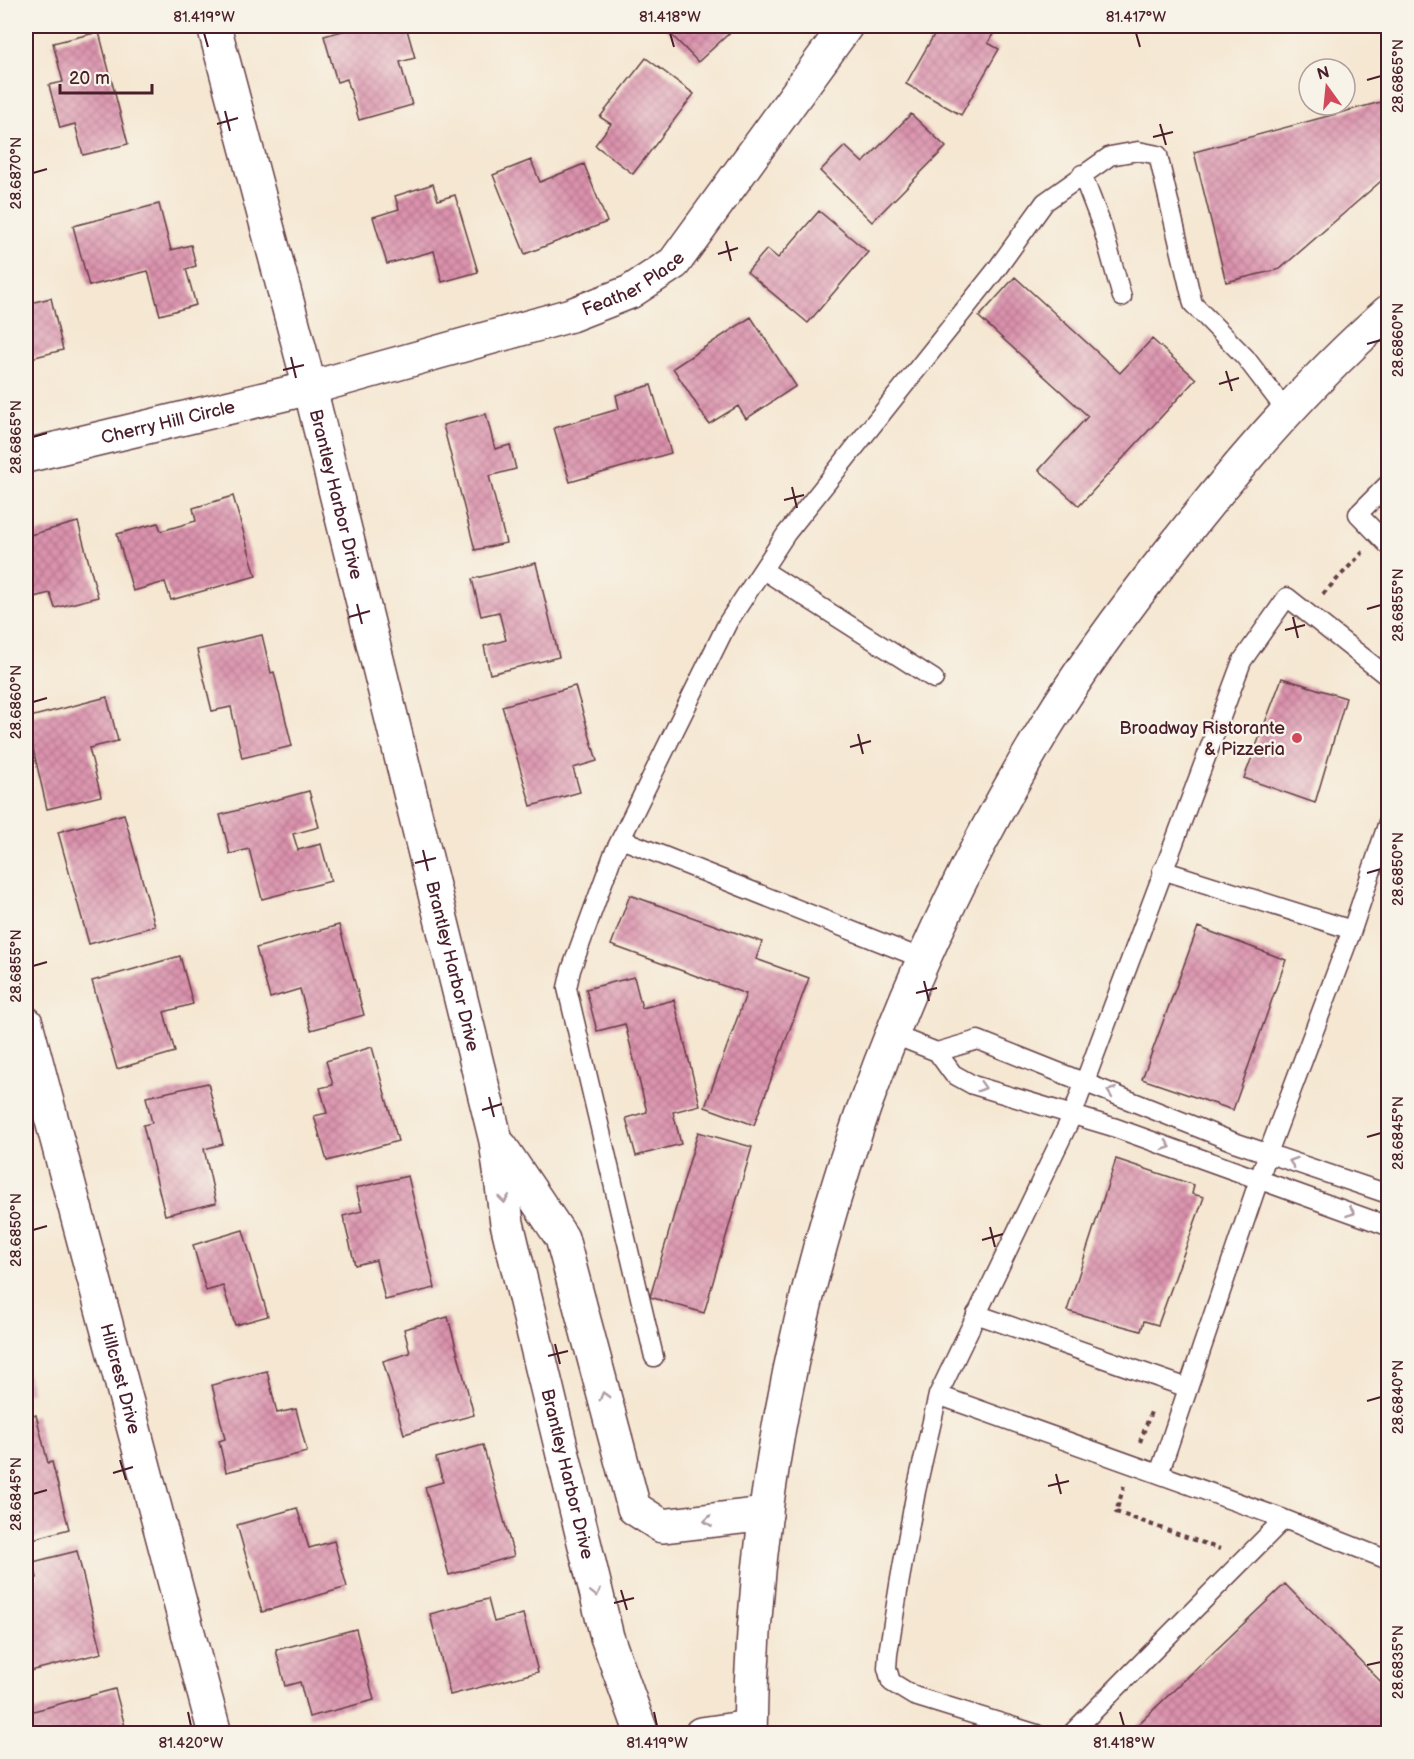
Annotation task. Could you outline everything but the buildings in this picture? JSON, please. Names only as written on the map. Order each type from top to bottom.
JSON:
[{"type":"street","name":"Brantley Harbor Drive","points":[[214,26],[310,388],[496,1141],[507,1222],[607,1637],[642,1734]]},
{"type":"street","name":"Feather Place","points":[[310,388],[571,315],[630,292],[674,263],[846,26]]},
{"type":"street","points":[[701,1734],[750,1730],[753,1629],[766,1514],[790,1369],[811,1275],[866,1102],[923,959],[980,842],[1046,726],[1080,674],[1192,523],[1287,412],[1389,312]]},
{"type":"street","name":"Cherry Hill Circle","points":[[26,456],[310,388]]},
{"type":"street","name":"Hillcrest Drive","points":[[26,1023],[215,1734]]},
{"type":"street","name":"Brantley Harbor Drive","points":[[496,1141],[562,1238],[634,1508],[662,1526],[766,1514]]},
{"type":"lane","points":[[654,1357],[567,988],[571,970],[621,839],[728,622],[786,534],[996,270],[1045,202],[1110,156],[1138,151],[1158,155],[1193,304],[1245,357],[1287,412]]},
{"type":"lane","points":[[1082,174],[1102,226],[1122,297]]},
{"type":"lane","points":[[1380,545],[1358,514],[1389,484]]},
{"type":"lane","points":[[762,570],[934,679]]},
{"type":"lane","points":[[1037,1734],[914,1696],[891,1682],[887,1668],[888,1654],[900,1579],[916,1491],[938,1395],[1072,1116],[1242,661],[1287,597],[1389,677]]},
{"type":"lane","points":[[1159,1474],[1268,1153],[1352,930],[1389,822]]},
{"type":"lane","points":[[621,839],[923,959]]},
{"type":"lane","points":[[1162,870],[1352,930]]},
{"type":"lane","points":[[894,1035],[937,1052],[953,1074],[973,1085],[1113,1127],[1389,1226]]},
{"type":"lane","points":[[937,1052],[978,1040],[1268,1153],[1389,1194]]},
{"type":"lane","points":[[976,1314],[1188,1388]]},
{"type":"lane","points":[[938,1395],[1284,1519],[1389,1560]]},
{"type":"lane","points":[[1071,1734],[1284,1519]]},
{"type":"path","points":[[1321,597],[1380,545]]},
{"type":"path","points":[[1139,1445],[1154,1403]]},
{"type":"path","points":[[1126,1480],[1116,1512],[1229,1552]]},
{"type":"place","name":"Broadway Ristorante & Pizzeria","points":[[1297,738]]}]
